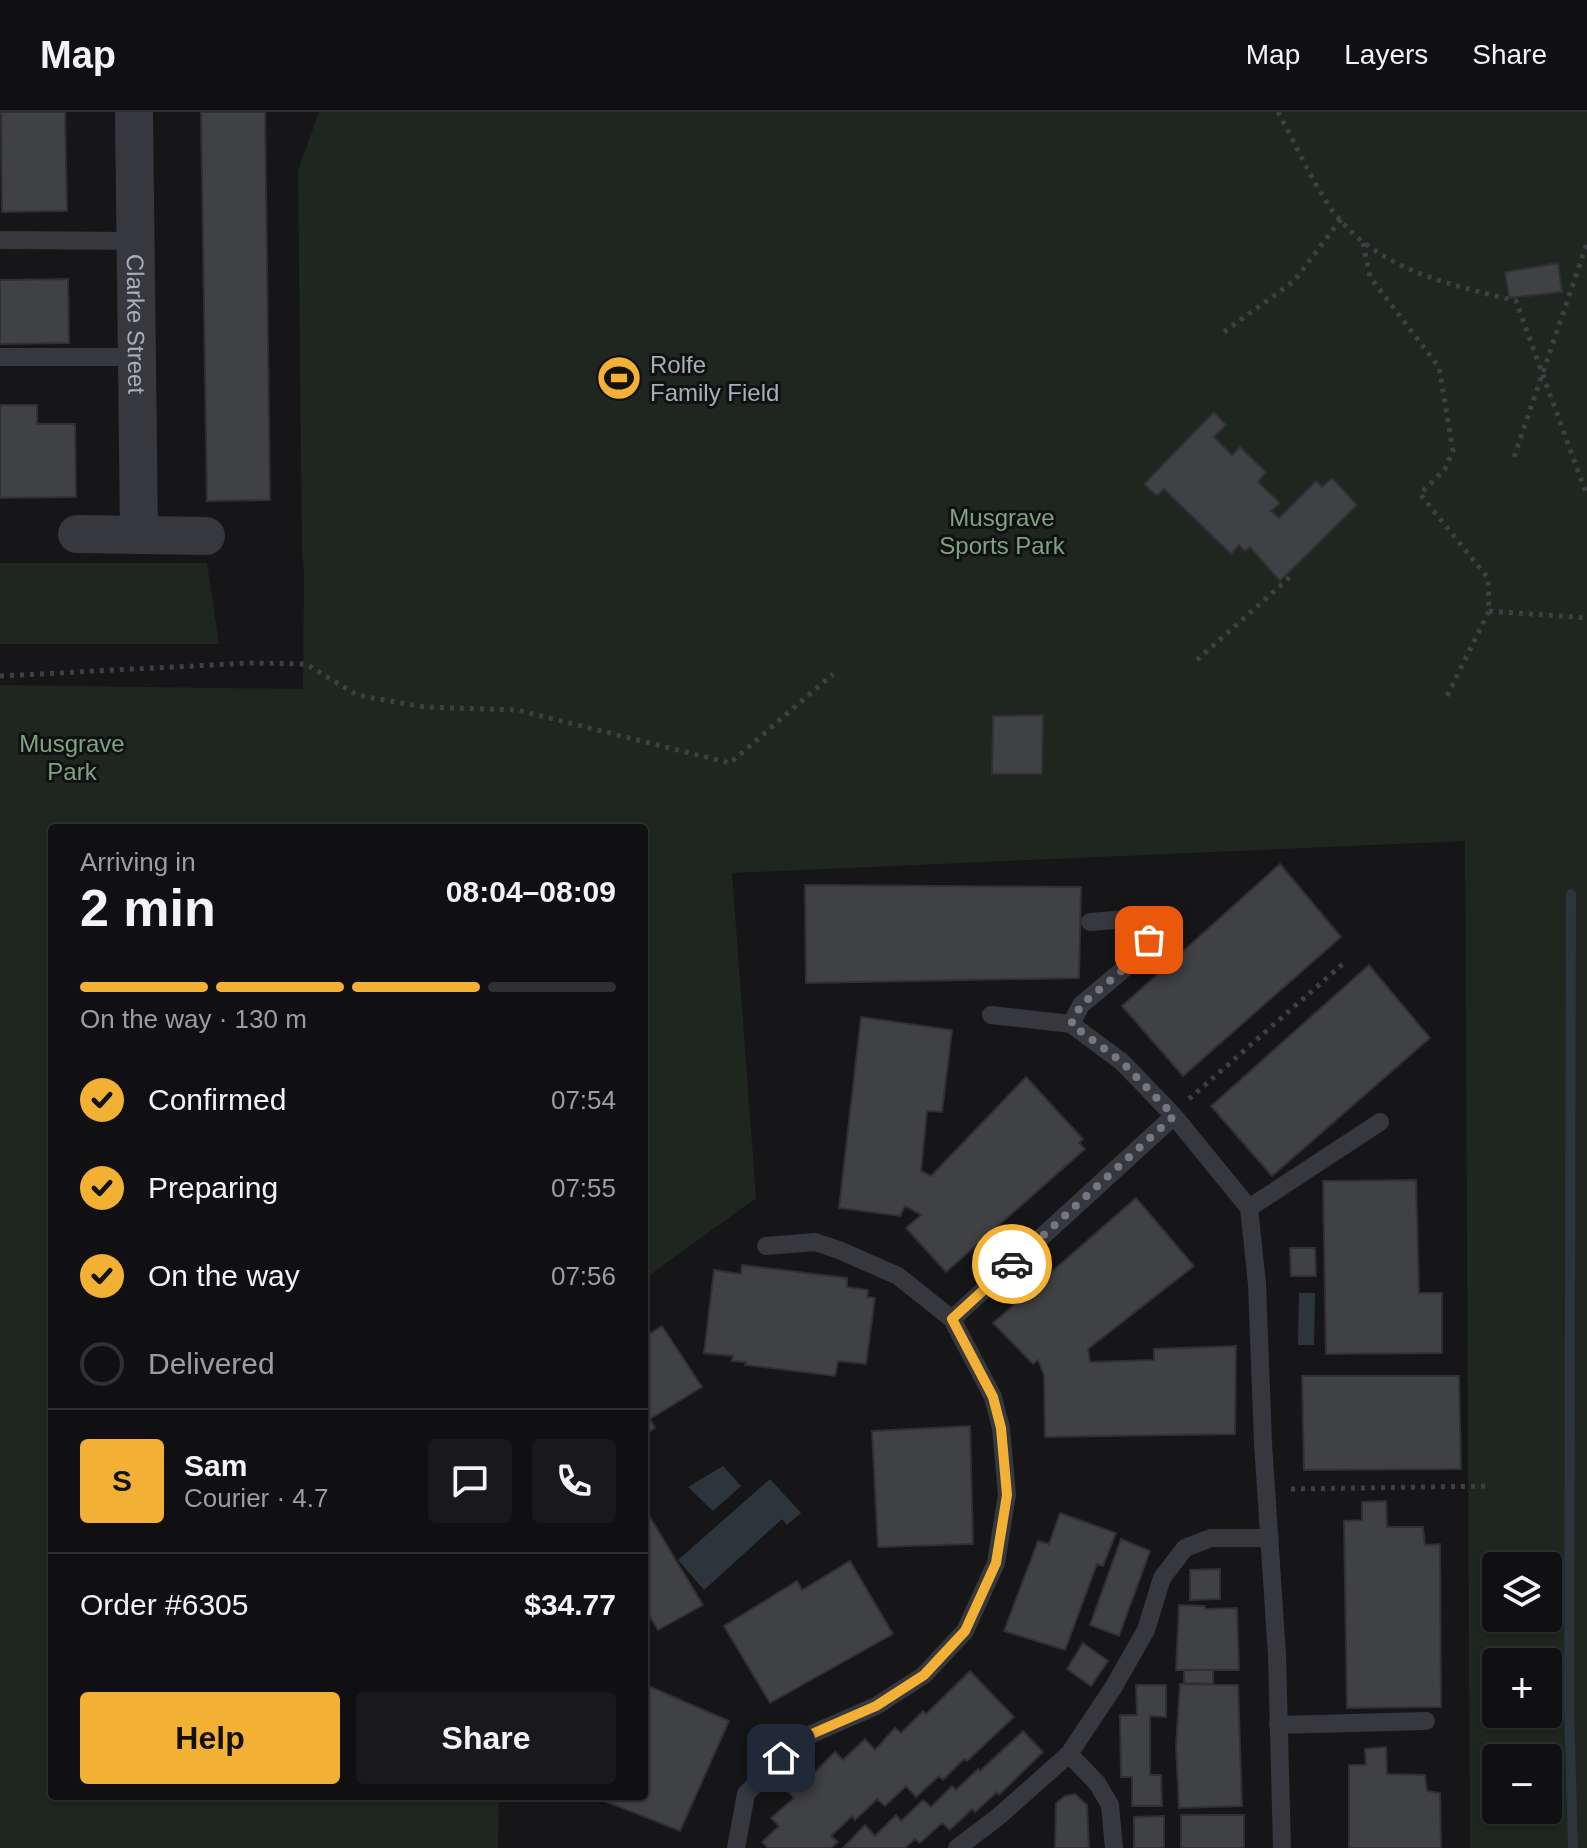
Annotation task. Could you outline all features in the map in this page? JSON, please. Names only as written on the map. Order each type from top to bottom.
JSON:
[{"type":"street","name":"Clarke Street","points":[[134,112],[139,534]]},
{"type":"street","points":[[77,534],[206,536]]},
{"type":"lane","points":[[0,240],[136,241]]},
{"type":"lane","points":[[0,357],[137,357]]},
{"type":"lane","points":[[1071,1024],[1081,1005],[1144,952],[1149,940],[1145,927],[1128,919],[1090,922]]},
{"type":"lane","points":[[991,1015],[1071,1024],[1122,1062],[1174,1116],[1249,1208],[1257,1284],[1277,1655],[1282,1848]]},
{"type":"lane","points":[[952,1319],[1174,1116]]},
{"type":"lane","points":[[1249,1208],[1380,1122]]},
{"type":"lane","points":[[736,1848],[746,1794],[798,1740],[876,1706],[924,1675],[965,1631],[996,1563],[1007,1495],[1001,1428],[993,1397],[952,1319],[898,1276],[839,1250],[815,1242],[766,1246]]},
{"type":"lane","points":[[957,1848],[1069,1754],[1113,1688],[1146,1630],[1162,1578],[1185,1548],[1211,1538],[1270,1538]]},
{"type":"lane","points":[[1278,1725],[1426,1721]]},
{"type":"lane","points":[[1069,1754],[1097,1783],[1110,1805],[1114,1848]]},
{"type":"path","points":[[1278,112],[1332,210],[1362,242],[1401,268],[1516,301],[1587,496]]},
{"type":"path","points":[[1224,332],[1294,281],[1341,219]]},
{"type":"path","points":[[1362,242],[1370,277],[1439,367],[1453,451],[1445,469],[1420,494],[1488,578],[1489,611],[1447,696]]},
{"type":"path","points":[[1514,457],[1587,243]]},
{"type":"path","points":[[1197,660],[1290,577]]},
{"type":"path","points":[[1489,611],[1587,618]]},
{"type":"path","points":[[0,676],[250,663],[306,664],[357,695],[424,707],[517,710],[730,763],[833,674]]},
{"type":"path","points":[[1189,1099],[1345,962]]},
{"type":"path","points":[[1266,1491],[1491,1486]]},
{"type":"green space","points":[[319,112],[1587,112],[1587,1848],[1470,1848],[1465,841],[732,873],[756,1198],[648,1276],[648,824],[48,824],[48,1800],[499,1800],[498,1848],[0,1848],[0,685],[303,689],[298,170]]},
{"type":"green space","points":[[0,563],[207,563],[219,644],[0,644]]},
{"type":"shaded area","points":[[1299,1293],[1315,1293],[1314,1345],[1298,1345]]},
{"type":"shaded area","points":[[723,1466],[741,1486],[713,1511],[688,1487]]},
{"type":"shaded area","points":[[770,1479],[801,1513],[787,1525],[782,1519],[704,1590],[678,1560]]},
{"type":"building","points":[[1,112],[65,112],[67,211],[2,212]]},
{"type":"building","points":[[201,112],[265,112],[270,500],[207,501]]},
{"type":"building","points":[[1558,263],[1562,292],[1509,298],[1505,272]]},
{"type":"building","points":[[68,279],[69,343],[0,344],[0,280]]},
{"type":"building","points":[[0,405],[37,405],[37,424],[75,424],[76,497],[0,498]]},
{"type":"building","points":[[1214,412],[1226,425],[1214,437],[1232,455],[1240,447],[1266,472],[1258,482],[1280,503],[1271,511],[1279,518],[1316,481],[1322,487],[1332,478],[1357,505],[1280,581],[1250,547],[1245,551],[1239,545],[1231,554],[1164,489],[1157,496],[1144,484]]},
{"type":"building","points":[[1043,715],[1042,774],[992,774],[993,716]]},
{"type":"building","points":[[1280,864],[1341,937],[1183,1076],[1122,1006]]},
{"type":"building","points":[[805,885],[1081,887],[1079,978],[806,983]]},
{"type":"building","points":[[1369,965],[1430,1038],[1272,1176],[1211,1106]]},
{"type":"building","points":[[861,1017],[952,1030],[942,1112],[927,1111],[921,1171],[931,1176],[1026,1077],[1083,1139],[1079,1143],[1085,1149],[946,1272],[906,1228],[921,1215],[905,1206],[900,1216],[839,1208]]},
{"type":"building","points":[[1416,1180],[1419,1293],[1442,1293],[1442,1353],[1326,1354],[1323,1181]]},
{"type":"building","points":[[1136,1198],[1194,1266],[1088,1349],[1090,1362],[1154,1360],[1154,1349],[1236,1346],[1235,1434],[1045,1437],[1044,1375],[1038,1360],[1033,1364],[993,1323]]},
{"type":"building","points":[[1290,1248],[1315,1248],[1316,1276],[1291,1276]]},
{"type":"building","points":[[742,1265],[847,1278],[847,1287],[868,1290],[867,1297],[875,1298],[866,1364],[838,1361],[835,1376],[745,1365],[746,1362],[732,1361],[733,1356],[704,1353],[714,1270],[741,1274]]},
{"type":"building","points":[[662,1326],[702,1387],[650,1419],[655,1428],[648,1432],[648,1335]]},
{"type":"building","points":[[1302,1376],[1459,1376],[1461,1469],[1304,1470]]},
{"type":"building","points":[[970,1426],[973,1544],[878,1547],[872,1431]]},
{"type":"building","points":[[1386,1501],[1387,1527],[1423,1527],[1425,1545],[1440,1544],[1441,1707],[1347,1708],[1344,1521],[1362,1520],[1362,1502]]},
{"type":"building","points":[[1060,1513],[1116,1533],[1103,1566],[1097,1564],[1065,1650],[1004,1631],[1038,1541],[1049,1544]]},
{"type":"building","points":[[648,1514],[703,1605],[658,1630],[648,1614]]},
{"type":"building","points":[[1121,1539],[1150,1551],[1119,1636],[1090,1625]]},
{"type":"building","points":[[850,1561],[893,1634],[770,1703],[724,1626],[797,1581],[802,1590]]},
{"type":"building","points":[[1220,1569],[1220,1599],[1190,1600],[1190,1570]]},
{"type":"building","points":[[1179,1605],[1205,1606],[1205,1609],[1237,1608],[1239,1670],[1176,1670]]},
{"type":"building","points":[[1083,1643],[1108,1661],[1091,1686],[1067,1669]]},
{"type":"building","points":[[1184,1670],[1213,1670],[1213,1684],[1184,1683]]},
{"type":"building","points":[[970,1671],[1014,1717],[967,1761],[964,1759],[943,1780],[939,1776],[916,1797],[906,1786],[885,1806],[877,1799],[855,1820],[852,1816],[831,1836],[838,1842],[831,1848],[768,1848],[762,1842],[779,1826],[771,1818],[794,1798],[786,1790],[809,1768],[814,1773],[835,1752],[843,1760],[865,1739],[875,1750],[895,1728],[901,1733],[923,1711],[926,1714]]},
{"type":"building","points":[[1180,1684],[1238,1685],[1242,1806],[1179,1808],[1176,1746]]},
{"type":"building","points":[[1136,1685],[1166,1685],[1166,1717],[1150,1716],[1150,1775],[1161,1775],[1162,1806],[1132,1806],[1132,1777],[1121,1777],[1120,1715],[1137,1715]]},
{"type":"building","points":[[648,1686],[729,1721],[680,1831],[602,1800],[648,1800]]},
{"type":"building","points":[[1023,1731],[1043,1752],[999,1795],[997,1792],[975,1812],[972,1809],[950,1830],[942,1823],[920,1843],[915,1839],[905,1848],[843,1848],[865,1825],[875,1836],[896,1815],[901,1821],[923,1800],[931,1807],[952,1786],[956,1790],[978,1769],[980,1771]]},
{"type":"building","points":[[1386,1747],[1387,1774],[1425,1775],[1427,1791],[1440,1793],[1441,1848],[1349,1848],[1349,1765],[1366,1765],[1365,1749]]},
{"type":"building","points":[[1075,1794],[1087,1805],[1089,1848],[1055,1848],[1056,1803],[1065,1796]]},
{"type":"building","points":[[1181,1815],[1244,1815],[1244,1848],[1181,1848]]},
{"type":"building","points":[[1164,1816],[1164,1848],[1134,1848],[1134,1817]]},
{"type":"waterway","points":[[1571,894],[1569,1708],[1573,1848]]},
{"type":"way so far","points":[[1012,1264],[1174,1116],[1122,1062],[1071,1024],[1081,1005],[1144,952],[1149,940]]},
{"type":"place","name":"Rolfe Family Field","points":[[619,378]]},
{"type":"route","points":[[781,1758],[798,1740],[876,1706],[924,1675],[965,1631],[996,1563],[1007,1495],[1001,1428],[993,1397],[952,1319],[1012,1264]]},
{"type":"park label","name":"Musgrave Sports Park","points":[[1002,531]]},
{"type":"park label","name":"Musgrave Park","points":[[72,757]]}]
